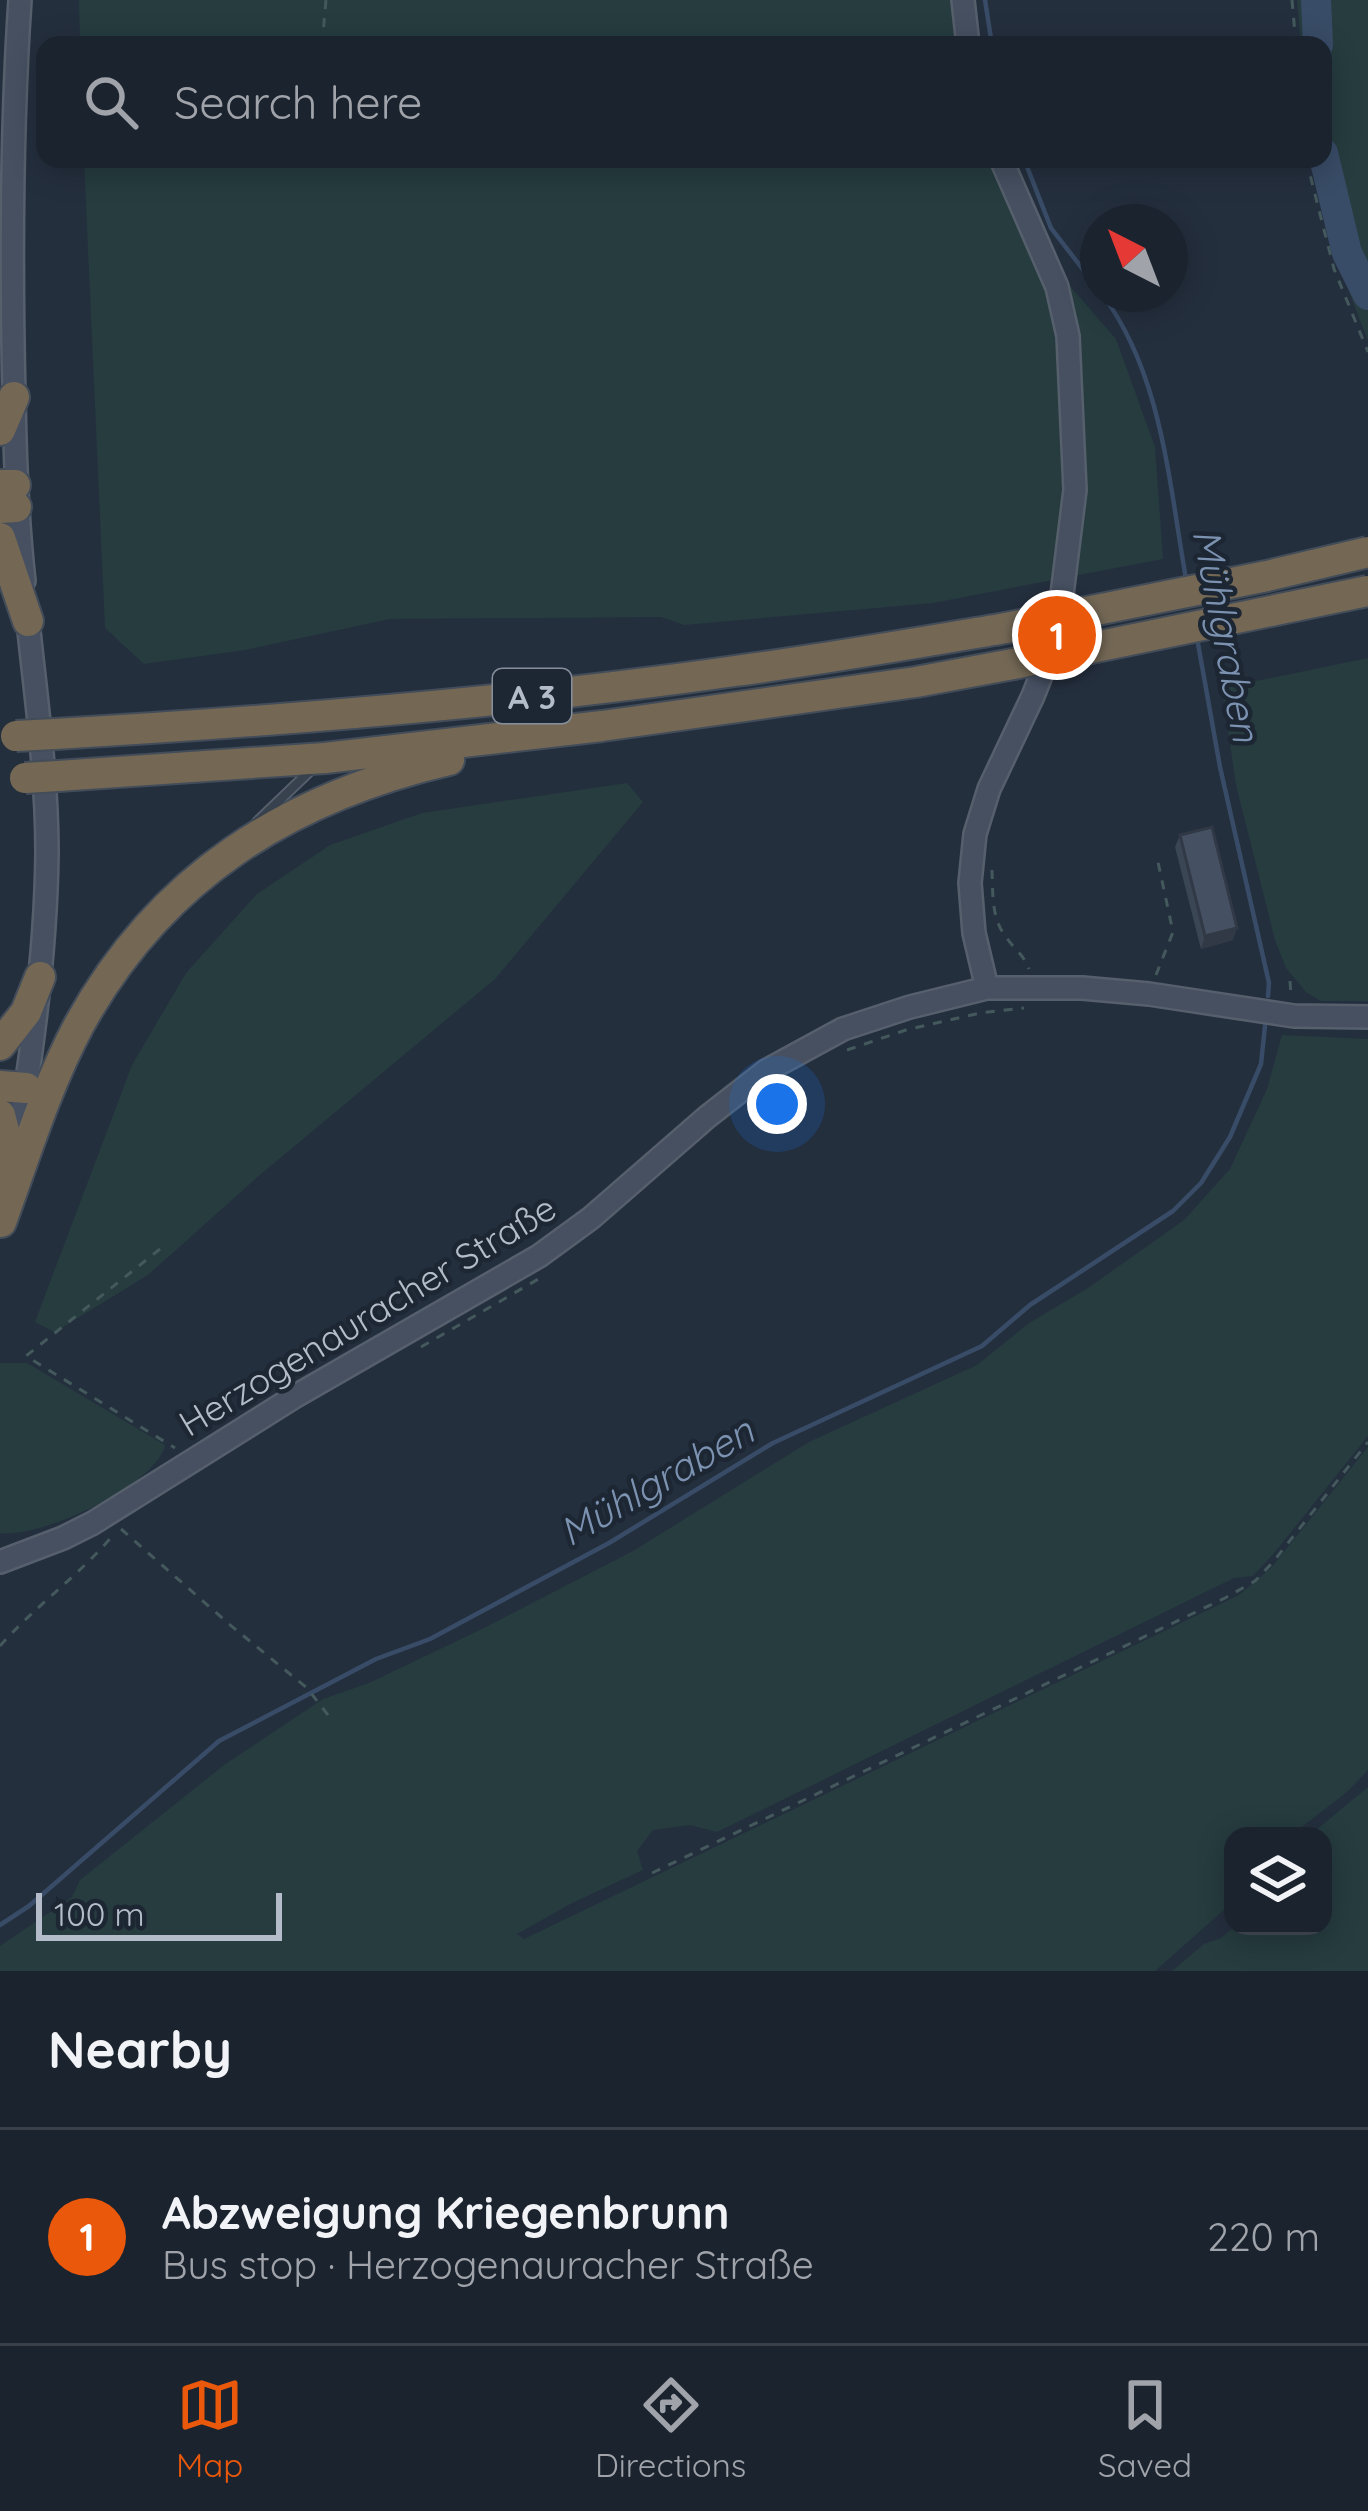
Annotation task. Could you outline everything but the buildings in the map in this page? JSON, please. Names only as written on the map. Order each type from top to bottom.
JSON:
[{"type":"highway","points":[[0,430],[14,397]]},
{"type":"highway","points":[[0,538],[28,621]]},
{"type":"highway","name":"A 3","points":[[8,736],[251,723],[736,671],[1006,628],[1368,552]]},
{"type":"highway","name":"A 3","points":[[13,778],[325,758],[602,726],[916,682],[1368,591]]},
{"type":"highway","points":[[1,1224],[52,1084],[106,981],[144,932],[232,850],[289,815],[345,791],[418,767],[602,726]]},
{"type":"highway","points":[[0,1045],[18,1025],[40,976]]},
{"type":"highway","points":[[0,1115],[8,1147],[9,1187]]},
{"type":"street","points":[[1,1224],[9,1187],[13,1087],[40,976],[46,869],[46,806],[28,621],[8,497],[20,0]]},
{"type":"street","points":[[964,0],[967,36]]},
{"type":"street","points":[[987,988],[974,933],[970,883],[975,834],[988,789],[1057,635],[1075,490],[1068,336],[1057,287],[1005,168]]},
{"type":"street","name":"Herzogenauracher Straße","points":[[0,1562],[12,1551],[93,1522],[539,1256],[766,1071],[843,1029],[987,988],[1082,988],[1294,1016],[1368,1017]]},
{"type":"lane","points":[[232,850],[265,812],[325,758]]},
{"type":"path","points":[[323,36],[326,0]]},
{"type":"path","points":[[1292,0],[1294,36]]},
{"type":"path","points":[[1307,168],[1334,269],[1368,352]]},
{"type":"path","points":[[1158,862],[1173,932],[1163,959]]},
{"type":"path","points":[[160,1249],[26,1356],[192,1459]]},
{"type":"path","points":[[652,1874],[1256,1580],[1368,1442]]},
{"type":"path","points":[[0,1646],[120,1527],[307,1688],[328,1715]]},
{"type":"green space","points":[[79,0],[955,0],[957,36],[80,36]]},
{"type":"green space","points":[[1297,0],[1368,0],[1368,280],[1351,247],[1337,180],[1325,183],[1344,254],[1368,303],[1368,340],[1336,251],[1314,168],[1332,168],[1332,36],[1300,36]]},
{"type":"green space","points":[[84,168],[1000,168],[1030,240],[1080,298],[1080,312],[1093,312],[1116,339],[1155,447],[1163,559],[933,603],[684,625],[661,617],[390,619],[245,650],[144,664],[105,628]]},
{"type":"green space","points":[[1368,658],[1368,1001],[1321,1001],[1306,992],[1286,968],[1275,940],[1236,785],[1222,688]]},
{"type":"green space","points":[[627,783],[643,802],[495,979],[148,1275],[55,1332],[35,1322],[132,1065],[186,973],[257,894],[330,845],[422,813]]},
{"type":"green space","points":[[1282,1035],[1368,1039],[1368,1436],[1275,1552],[1253,1576],[1234,1578],[717,1832],[690,1825],[653,1830],[637,1851],[643,1870],[517,1934],[524,1939],[1239,1595],[1271,1568],[1368,1447],[1368,1770],[1302,1827],[1224,1827],[1224,1910],[1155,1971],[0,1971],[0,1946],[72,1897],[80,1880],[224,1765],[323,1699],[369,1683],[633,1551],[809,1442],[977,1365],[1029,1323],[1088,1288],[1184,1220],[1230,1169],[1267,1089]]},
{"type":"green space","points":[[0,1363],[27,1363],[165,1445],[157,1461],[94,1507],[41,1528],[0,1533]]},
{"type":"green space","points":[[1368,1787],[1368,1971],[1172,1971],[1204,1944],[1224,1935],[1332,1935],[1332,1827],[1320,1827]]},
{"type":"waterway","name":"Mühlgraben","points":[[985,0],[991,36]]},
{"type":"waterway","points":[[1316,0],[1318,36]]},
{"type":"waterway","name":"Mühlgraben","points":[[1028,168],[1051,228],[1080,266]]},
{"type":"waterway","points":[[1327,168],[1347,253],[1368,295]]},
{"type":"waterway","name":"Mühlgraben","points":[[1114,312],[1138,359],[1160,430],[1186,579]]},
{"type":"waterway","name":"Mühlgraben","points":[[1197,638],[1268,996]]},
{"type":"waterway","name":"Mühlgraben","points":[[0,1925],[29,1906],[219,1741],[376,1659],[430,1639],[609,1543],[773,1443],[982,1346],[1030,1305],[1173,1211],[1201,1183],[1230,1137],[1261,1064],[1265,1026]]},
{"type":"place","name":"Abzweigung Kriegenbrunn","points":[[1057,635]]}]
